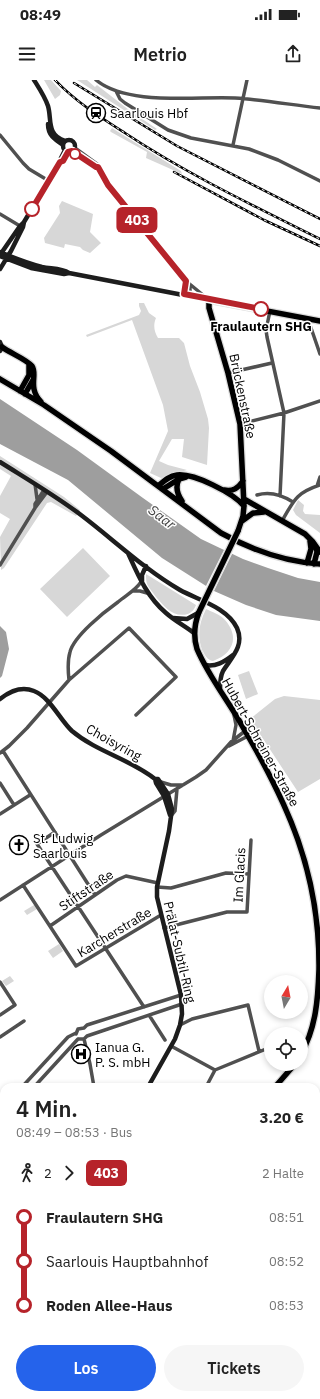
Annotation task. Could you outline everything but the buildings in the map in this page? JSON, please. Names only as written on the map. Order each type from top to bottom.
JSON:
[{"type":"main road","points":[[212,300],[320,321]]},
{"type":"main road","name":"Brückenstraße","points":[[198,612],[238,531],[242,521],[244,506],[240,424],[212,314],[212,300]]},
{"type":"main road","points":[[1,348],[27,362],[33,369],[35,395],[44,405]]},
{"type":"main road","points":[[22,393],[29,375],[30,368],[27,362]]},
{"type":"main road","points":[[0,379],[44,405],[111,451],[221,533],[241,544],[266,554],[288,560],[317,564],[316,547]]},
{"type":"main road","points":[[22,393],[33,380]]},
{"type":"main road","points":[[161,488],[170,477],[177,475],[189,476],[228,491],[235,489],[243,481]]},
{"type":"main road","points":[[161,488],[189,476]]},
{"type":"main road","points":[[179,479],[177,492],[186,506]]},
{"type":"main road","points":[[220,489],[244,506]]},
{"type":"main road","points":[[244,499],[298,530],[310,539],[320,552]]},
{"type":"main road","points":[[242,521],[253,513],[267,513]]},
{"type":"main road","points":[[307,563],[311,549],[310,539]]},
{"type":"main road","name":"Hubert-Schreiner-Straße","points":[[198,612],[195,620],[194,633],[197,649],[278,787],[292,819],[313,885],[319,935],[318,991],[314,1023],[308,1040]]},
{"type":"main road","points":[[278,1083],[289,1071]]},
{"type":"street","points":[[34,80],[48,106],[49,120],[52,130],[56,136],[68,148],[98,167],[108,185],[186,281],[212,300]]},
{"type":"street","points":[[96,80],[103,86],[129,95],[243,99],[320,108]]},
{"type":"street","points":[[233,145],[247,80]]},
{"type":"street","points":[[116,91],[120,99],[125,103],[168,130],[191,138],[249,149],[268,156],[320,181]]},
{"type":"street","points":[[0,135],[29,169],[49,181]]},
{"type":"street","points":[[68,148],[22,224],[0,254],[44,272],[69,273],[212,300]]},
{"type":"street","points":[[0,214],[22,224]]},
{"type":"street","points":[[1,266],[11,251],[23,227],[22,224]]},
{"type":"street","points":[[184,294],[186,281]]},
{"type":"street","points":[[190,284],[190,295]]},
{"type":"street","points":[[270,311],[266,333],[284,413],[280,496]]},
{"type":"street","points":[[309,319],[320,354]]},
{"type":"street","points":[[228,373],[272,363]]},
{"type":"street","points":[[240,424],[284,413],[320,401]]},
{"type":"street","points":[[0,462],[80,514],[127,552],[179,589],[224,612],[233,620],[237,629],[238,643],[236,651],[223,671],[220,689]]},
{"type":"street","points":[[282,521],[293,502],[301,493],[319,485],[320,477]]},
{"type":"street","points":[[34,508],[37,500],[35,484]]},
{"type":"street","points":[[37,500],[46,491]]},
{"type":"street","points":[[0,565],[34,508],[46,491]]},
{"type":"street","points":[[258,495],[264,494],[280,496],[293,502]]},
{"type":"street","points":[[127,552],[142,584],[155,603],[171,618],[194,633]]},
{"type":"street","points":[[142,584],[142,574],[146,566]]},
{"type":"street","points":[[69,680],[68,658],[73,644],[112,606],[142,584]]},
{"type":"street","points":[[133,591],[147,593]]},
{"type":"street","points":[[171,618],[187,619],[198,612]]},
{"type":"street","points":[[95,895],[56,832],[1,752],[28,728],[69,680],[129,628],[176,677],[136,715]]},
{"type":"street","points":[[205,665],[212,665],[222,662],[232,656],[236,651]]},
{"type":"street","name":"Choisyring","points":[[0,699],[12,691],[30,689],[37,692],[80,737],[158,779],[161,782],[166,795],[171,817]]},
{"type":"street","points":[[0,900],[206,770],[233,740],[236,725],[233,710]]},
{"type":"street","points":[[233,740],[246,733]]},
{"type":"street","points":[[228,747],[246,733]]},
{"type":"street","name":"Choisyring","points":[[155,778],[156,783],[166,795]]},
{"type":"street","points":[[161,782],[171,785],[184,785]]},
{"type":"street","points":[[0,783],[14,805]]},
{"type":"street","name":"Prälat-Subtil-Ring","points":[[177,789],[175,811],[171,817],[157,897],[181,995],[181,1021]]},
{"type":"street","points":[[0,814],[30,795]]},
{"type":"street","points":[[56,832],[37,844],[144,1006]]},
{"type":"street","name":"Im Glacis","points":[[164,928],[227,912],[247,912],[251,840]]},
{"type":"street","name":"Stiftstraße","points":[[50,926],[126,876],[171,888],[226,873],[248,874]]},
{"type":"street","points":[[23,885],[50,926]]},
{"type":"street","name":"Karcherstraße","points":[[50,926],[76,966],[161,915]]},
{"type":"street","points":[[0,982],[14,1005],[0,1015]]},
{"type":"street","points":[[26,1083],[68,1037],[76,1033],[78,1029],[84,1028],[86,1025],[181,995]]},
{"type":"street","points":[[157,1002],[161,1007],[160,1011]]},
{"type":"street","points":[[38,1083],[78,1039],[86,1038],[182,1004]]},
{"type":"street","points":[[181,1021],[248,1006],[259,1051]]},
{"type":"street","points":[[149,1015],[166,1040]]},
{"type":"street","points":[[181,1021],[192,1019]]},
{"type":"street","points":[[150,1083],[171,1046],[181,1021]]},
{"type":"street","points":[[0,1037],[24,1022]]},
{"type":"street","points":[[84,1028],[87,1032],[86,1038],[93,1083]]},
{"type":"street","points":[[76,1033],[78,1039]]},
{"type":"street","points":[[171,1046],[215,1070]]},
{"type":"street","points":[[208,1083],[215,1070],[264,1049]]},
{"type":"shaded area","points":[[44,80],[51,80],[61,91],[60,95],[55,99]]},
{"type":"shaded area","points":[[77,80],[87,80],[95,87],[97,85],[129,110],[157,129],[155,130]]},
{"type":"shaded area","points":[[112,128],[181,171],[182,174],[146,158],[147,152],[111,132],[110,131]]},
{"type":"shaded area","points":[[62,201],[93,214],[90,232],[101,243],[90,253],[80,247],[65,244],[64,248],[45,243],[44,238],[60,213],[59,206]]},
{"type":"shaded area","points":[[139,303],[144,303],[149,313],[156,318],[154,328],[158,338],[179,338],[184,343],[190,366],[208,419],[207,465],[182,457],[184,439],[172,439],[159,461],[187,470],[161,478],[150,473],[168,431],[163,405],[132,320],[87,337],[86,335],[139,315],[141,311]]},
{"type":"shaded area","points":[[0,456],[64,497],[80,510],[76,516],[51,502],[47,503],[4,568],[1,570],[0,537],[10,519],[0,513],[0,496],[11,476],[0,469]]},
{"type":"shaded area","points":[[298,500],[304,505],[303,511],[305,514],[320,515],[320,533],[296,515],[293,510]]},
{"type":"shaded area","points":[[83,548],[110,576],[67,617],[40,589]]},
{"type":"shaded area","points":[[146,574],[196,605],[194,610],[183,615],[170,611],[156,597],[149,587]]},
{"type":"shaded area","points":[[206,609],[223,618],[230,626],[233,639],[230,649],[220,658],[213,661],[204,654],[199,634],[200,624]]},
{"type":"shaded area","points":[[249,671],[258,694],[246,699],[238,675]]},
{"type":"shaded area","points":[[284,696],[320,700],[320,779],[298,792],[250,719],[275,699]]},
{"type":"shaded area","points":[[34,905],[37,909],[27,915],[24,911]]},
{"type":"shaded area","points":[[59,944],[63,951],[53,958],[48,951]]},
{"type":"shaded area","points":[[10,976],[14,981],[6,986],[2,981]]},
{"type":"water","name":"Saar","points":[[0,399],[77,450],[201,539],[243,559],[298,578],[320,582],[320,621],[276,615],[246,605],[214,591],[162,558],[68,480],[0,444]]},
{"type":"water","points":[[0,626],[6,632],[9,649],[2,676],[0,678]]},
{"type":"pier","points":[[225,548],[233,552],[213,593],[205,588]]},
{"type":"railway","points":[[55,80],[88,109],[148,148],[221,189],[320,239]]},
{"type":"railway","points":[[74,83],[177,146],[320,219]]},
{"type":"railway","points":[[174,172],[264,220],[320,246]]},
{"type":"bus line","name":"403","points":[[32,209],[60,162],[63,161],[68,152],[72,151],[98,167],[104,180],[186,281],[184,294],[261,309]]},
{"type":"place","name":"Saarlouis Hbf","points":[[96,113]]},
{"type":"place","name":"Fraulautern SHG","points":[[261,309]]},
{"type":"place","name":"St. Ludwig Saarlouis","points":[[19,845]]},
{"type":"place","name":"Ianua G. P. S. mbH","points":[[81,1054]]}]
